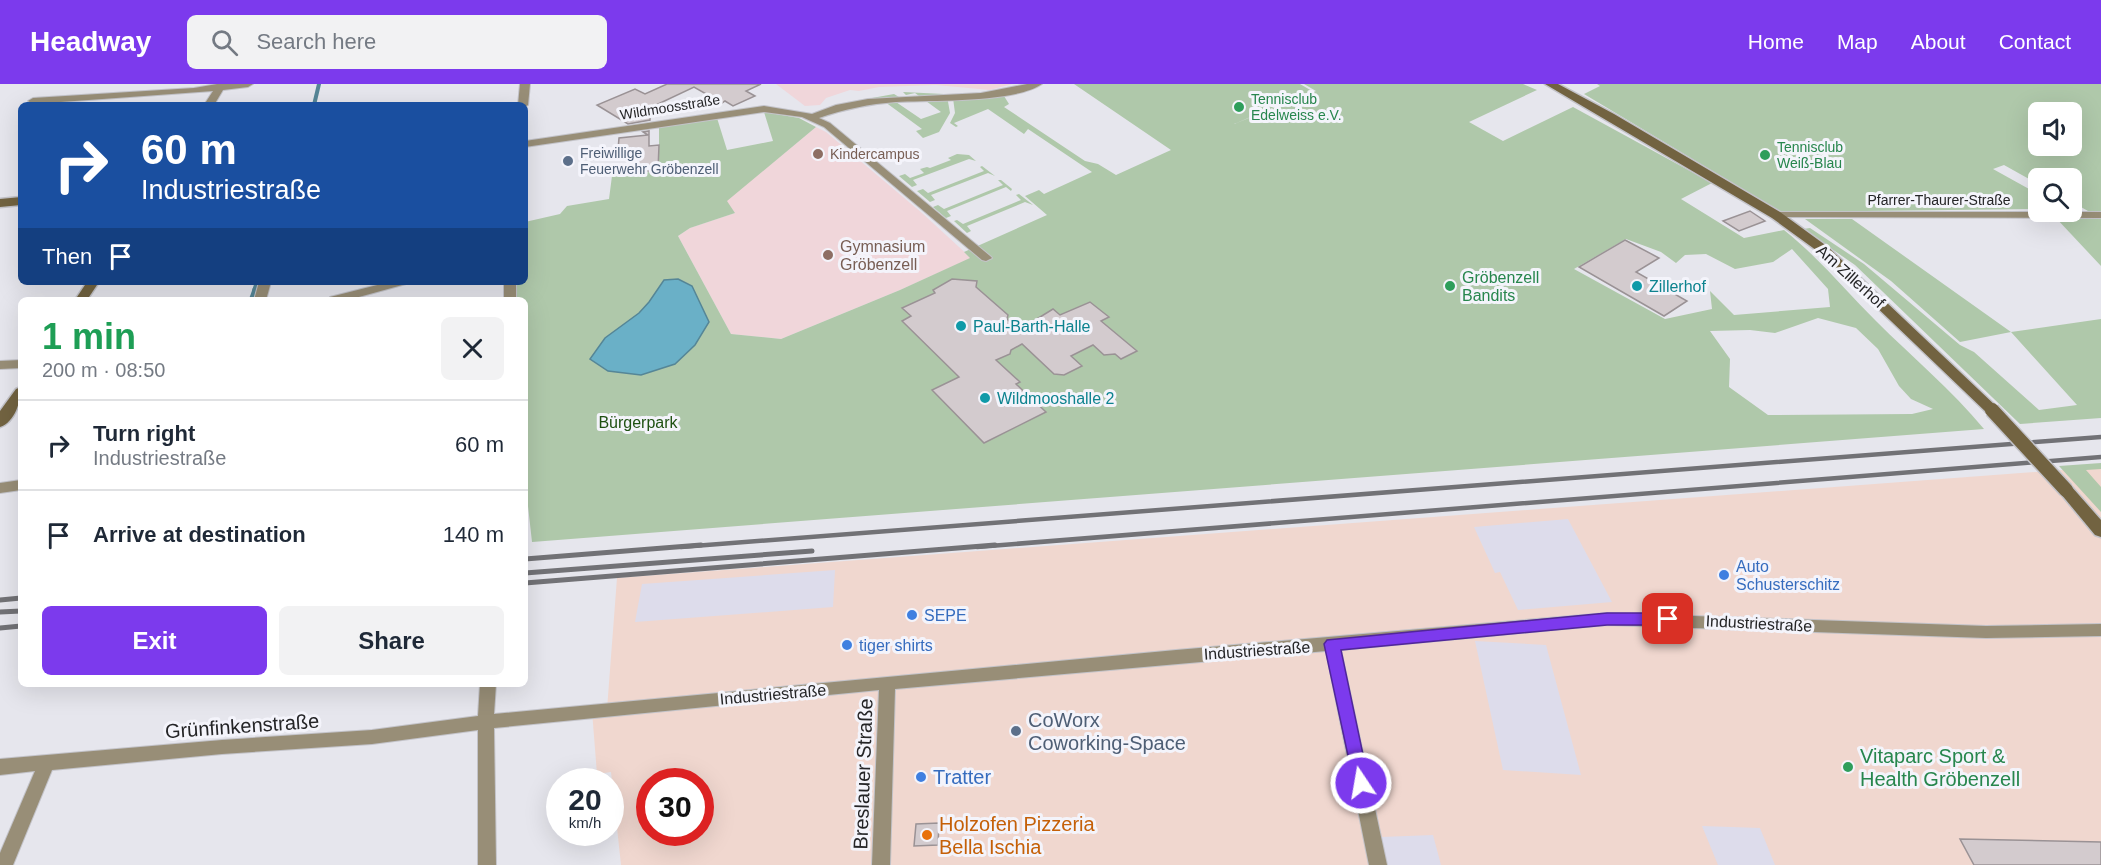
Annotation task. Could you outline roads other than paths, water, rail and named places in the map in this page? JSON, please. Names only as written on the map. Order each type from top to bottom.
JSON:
[{"type":"street","points":[[33,101],[248,84]]},
{"type":"street","points":[[523,102],[525,84]]},
{"type":"street","points":[[812,117],[836,104],[881,94],[925,92],[980,94],[1005,92],[1037,84]]},
{"type":"street","name":"Am Zillerhof","points":[[1550,84],[1626,125],[1776,215],[1842,265],[1992,410],[2101,531]]},
{"type":"street","points":[[211,102],[221,86]]},
{"type":"street","name":"Wildmoosstraße","points":[[528,144],[764,109],[812,117],[844,138],[986,258]]},
{"type":"street","points":[[0,203],[18,201]]},
{"type":"street","name":"Pfarrer-Thaurer-Straße","points":[[1776,215],[2101,216]]},
{"type":"street","points":[[345,297],[391,285]]},
{"type":"street","points":[[0,365],[18,364]]},
{"type":"street","points":[[0,422],[18,396]]},
{"type":"street","points":[[0,488],[18,485]]},
{"type":"street","name":"Industriestraße","points":[[486,722],[1176,656],[1627,618],[1986,632],[2101,630]]},
{"type":"street","points":[[1332,644],[1378,865]]},
{"type":"street","name":"Breslauer Straße","points":[[881,865],[887,684]]},
{"type":"street","points":[[487,865],[488,687]]},
{"type":"street","name":"Grünfinkenstraße","points":[[0,767],[222,747],[372,737],[486,722]]},
{"type":"street","points":[[4,865],[46,764]]},
{"type":"water","points":[[678,279],[692,286],[709,322],[695,345],[675,364],[641,375],[608,371],[590,359],[605,338],[639,313],[664,280]]},
{"type":"waterway","points":[[315,102],[319,84]]},
{"type":"waterway","points":[[254,291],[256,285]]},
{"type":"waterway","points":[[252,297],[255,289]]},
{"type":"railway","points":[[681,547],[2101,437]]},
{"type":"railway","points":[[977,547],[2101,457]]},
{"type":"railway","points":[[528,559],[701,545]]},
{"type":"railway","points":[[528,583],[995,545]]},
{"type":"railway","points":[[528,573],[812,551]]},
{"type":"railway","points":[[0,600],[18,598]]},
{"type":"railway","points":[[0,612],[18,611]]},
{"type":"railway","points":[[0,628],[18,626]]},
{"type":"place","name":"Tennisclub Edelweiss e.V.","points":[[1239,107]]},
{"type":"place","name":"Kindercampus","points":[[818,154]]},
{"type":"place","name":"Tennisclub Weiß-Blau","points":[[1765,155]]},
{"type":"place","name":"Freiwillige Feuerwehr Gröbenzell","points":[[568,161]]},
{"type":"place","name":"Gymnasium Gröbenzell","points":[[828,255]]},
{"type":"place","name":"Gröbenzell Bandits","points":[[1450,286]]},
{"type":"place","name":"Zillerhof","points":[[1637,286]]},
{"type":"place","name":"Paul-Barth-Halle","points":[[961,326]]},
{"type":"place","name":"Wildmooshalle 2","points":[[985,398]]},
{"type":"place","name":"Auto Schusterschitz","points":[[1724,575]]},
{"type":"place","name":"SEPE","points":[[912,615]]},
{"type":"place","name":"tiger shirts","points":[[847,645]]},
{"type":"place","name":"CoWorx Coworking-Space","points":[[1016,731]]},
{"type":"place","name":"Vitaparc Sport & Health Gröbenzell","points":[[1848,767]]},
{"type":"place","name":"Tratter","points":[[921,777]]},
{"type":"place","name":"Holzofen Pizzeria Bella Ischia","points":[[927,835]]},
{"type":"park label","name":"Bürgerpark","points":[[638,422]]}]
